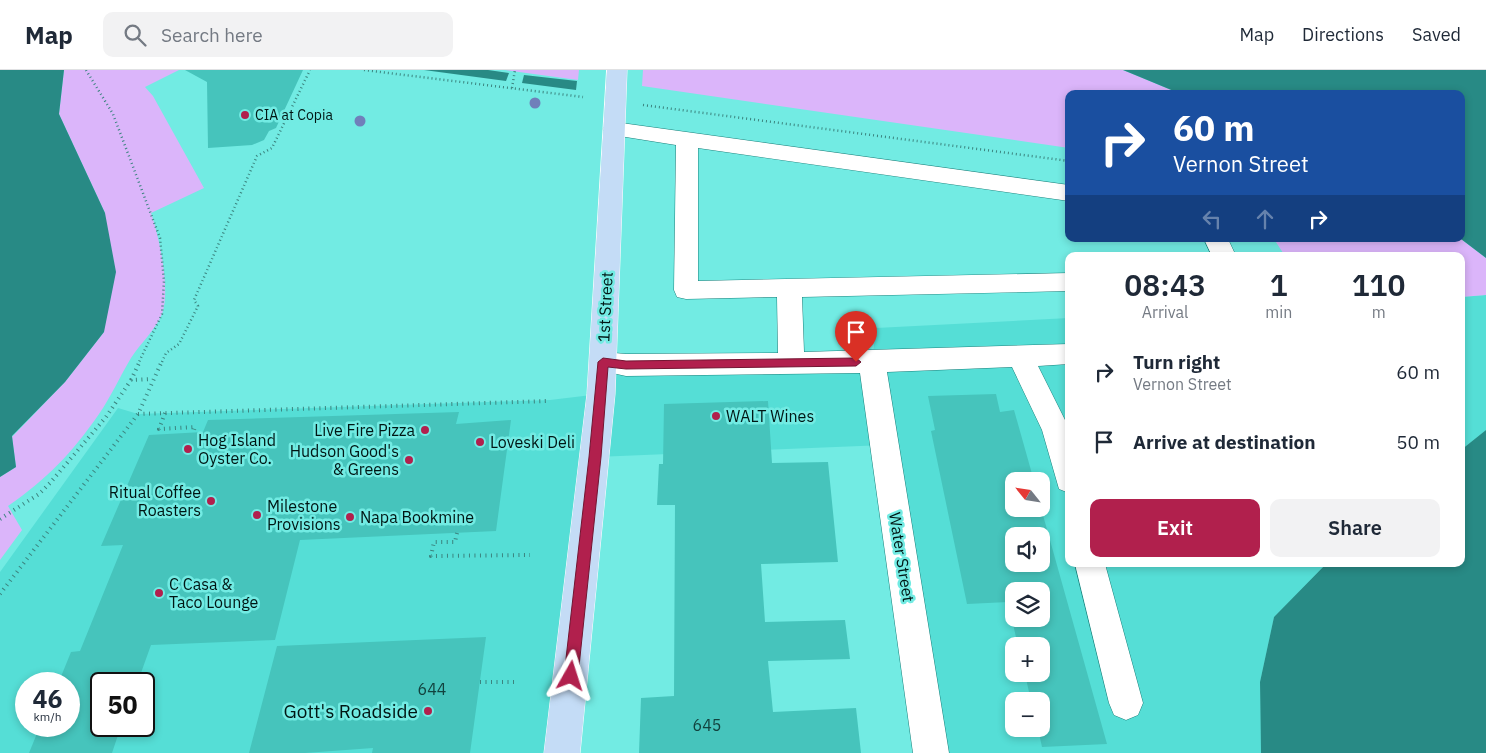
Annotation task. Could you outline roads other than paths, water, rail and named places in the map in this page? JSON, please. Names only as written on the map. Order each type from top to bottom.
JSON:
[{"type":"main road","name":"1st Street","points":[[562,753],[595,457],[603,362],[617,70]]},
{"type":"street","points":[[614,129],[1065,192]]},
{"type":"street","points":[[687,139],[686,290],[1065,282]]},
{"type":"street","points":[[789,288],[791,362]]},
{"type":"street","points":[[603,362],[626,365],[872,362],[1065,354]]},
{"type":"street","points":[[1020,356],[1056,430],[1065,465]]},
{"type":"street","name":"Water Street","points":[[872,362],[931,753]]},
{"type":"street","points":[[1091,567],[1126,703]]},
{"type":"place","name":"CIA at Copia","points":[[245,115]]},
{"type":"place","name":"WALT Wines","points":[[716,416]]},
{"type":"place","name":"Live Fire Pizza","points":[[425,430]]},
{"type":"place","name":"Loveski Deli","points":[[480,442]]},
{"type":"place","name":"Hog Island Oyster Co.","points":[[188,449]]},
{"type":"place","name":"Hudson Good's & Greens","points":[[409,460]]},
{"type":"place","name":"Ritual Coffee Roasters","points":[[211,501]]},
{"type":"place","name":"Milestone Provisions","points":[[257,515]]},
{"type":"place","name":"Napa Bookmine","points":[[350,517]]},
{"type":"place","name":"C Casa & Taco Lounge","points":[[159,593]]},
{"type":"place","name":"Gott's Roadside","points":[[428,711]]}]
